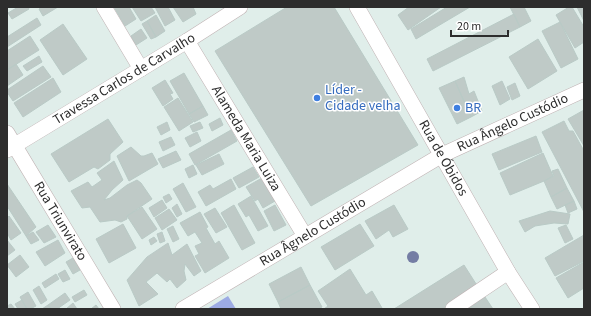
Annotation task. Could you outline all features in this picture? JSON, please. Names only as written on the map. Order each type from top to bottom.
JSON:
[{"type":"street","points":[[104,7],[141,69]]},
{"type":"street","name":"Travessa Carlos de Carvalho","points":[[10,143],[141,69],[188,41],[240,7]]},
{"type":"street","name":"Rua de Óbidos","points":[[357,7],[508,272],[532,309]]},
{"type":"street","name":"Alameda Maria Luiza","points":[[188,41],[305,236]]},
{"type":"street","name":"Rua Ângelo Custódio","points":[[442,155],[584,90]]},
{"type":"street","name":"Rua Triunvirato","points":[[10,143],[113,309]]},
{"type":"street","name":"Rua Âgnelo Custódio","points":[[184,309],[442,155]]},
{"type":"street","points":[[453,309],[508,272]]},
{"type":"shaded area","points":[[228,296],[236,309],[207,309]]},
{"type":"building","points":[[18,7],[28,7],[29,9],[12,19],[8,13]]},
{"type":"building","points":[[42,7],[58,7],[43,16],[39,9]]},
{"type":"building","points":[[114,7],[129,7],[136,19],[125,26]]},
{"type":"building","points":[[132,7],[151,7],[155,13],[141,21]]},
{"type":"building","points":[[155,7],[168,7],[175,20],[165,26]]},
{"type":"building","points":[[173,7],[193,7],[196,14],[183,22]]},
{"type":"building","name":"Líder - Cidade velha","points":[[287,7],[334,7],[418,145],[311,206],[215,51]]},
{"type":"building","points":[[409,7],[441,7],[408,30],[398,15]]},
{"type":"building","points":[[447,7],[470,7],[416,39],[411,29]]},
{"type":"building","points":[[510,7],[524,7],[531,21],[520,27]]},
{"type":"building","points":[[569,7],[572,7],[584,27],[584,42],[575,48],[556,15]]},
{"type":"building","points":[[577,7],[584,7],[584,21]]},
{"type":"building","points":[[514,14],[520,27],[433,71],[427,59]]},
{"type":"building","points":[[156,15],[165,31],[156,37],[147,21]]},
{"type":"building","points":[[37,18],[41,25],[7,47],[7,37]]},
{"type":"building","points":[[147,21],[156,37],[151,39],[142,24]]},
{"type":"building","points":[[560,22],[578,59],[561,68],[542,31]]},
{"type":"building","points":[[63,24],[87,59],[63,75],[40,40]]},
{"type":"building","points":[[141,29],[147,38],[136,45],[131,36]]},
{"type":"building","points":[[30,36],[39,50],[7,70],[7,51]]},
{"type":"building","points":[[538,39],[557,71],[528,89],[509,57]]},
{"type":"building","points":[[39,56],[42,62],[27,71],[23,66]]},
{"type":"building","points":[[16,64],[23,75],[7,86],[7,70]]},
{"type":"building","points":[[43,66],[51,77],[13,101],[7,90]]},
{"type":"building","points":[[184,73],[203,106],[189,114],[170,81]]},
{"type":"building","points":[[464,77],[469,94],[474,91],[482,111],[471,117],[455,81]]},
{"type":"building","points":[[53,78],[61,92],[23,117],[14,103]]},
{"type":"building","points":[[165,80],[173,93],[170,94],[173,99],[163,106],[152,88]]},
{"type":"building","points":[[455,81],[471,117],[457,124],[439,88]]},
{"type":"building","points":[[502,81],[510,99],[500,105],[492,86]]},
{"type":"building","points":[[515,83],[520,96],[512,100],[507,87]]},
{"type":"building","points":[[178,98],[193,122],[179,131],[164,107]]},
{"type":"building","points":[[203,106],[208,115],[194,122],[189,114]]},
{"type":"building","points":[[584,110],[584,146],[568,119]]},
{"type":"building","points":[[220,118],[223,125],[212,131],[209,124]]},
{"type":"building","points":[[108,119],[123,142],[110,154],[110,160],[98,169],[94,167],[69,182],[51,154]]},
{"type":"building","points":[[564,121],[569,131],[573,131],[584,151],[584,212],[542,132]]},
{"type":"building","points":[[167,122],[170,130],[161,135],[157,127]]},
{"type":"building","points":[[200,122],[203,128],[193,132],[190,126]]},
{"type":"building","points":[[231,130],[237,141],[195,165],[189,154]]},
{"type":"building","points":[[197,132],[201,141],[190,147],[185,138]]},
{"type":"building","points":[[536,136],[542,152],[499,170],[492,154]]},
{"type":"building","points":[[171,137],[175,145],[163,151],[159,142]]},
{"type":"building","points":[[131,147],[141,156],[152,153],[158,164],[129,181],[117,156]]},
{"type":"building","points":[[176,151],[181,160],[163,168],[158,159]]},
{"type":"building","points":[[543,153],[553,176],[510,195],[500,173]]},
{"type":"building","points":[[219,154],[224,164],[202,175],[196,165]]},
{"type":"building","points":[[114,161],[123,180],[104,200],[110,198],[127,185],[137,180],[141,183],[152,199],[127,216],[127,219],[121,222],[115,220],[100,222],[90,207],[82,208],[71,191],[88,182],[92,187],[102,180],[97,173]]},
{"type":"building","points":[[193,165],[197,174],[189,178],[185,169]]},
{"type":"building","points":[[253,167],[259,177],[239,188],[233,178]]},
{"type":"building","points":[[558,169],[567,188],[551,197],[544,181],[554,176],[552,171]]},
{"type":"building","points":[[262,178],[275,201],[263,208],[258,199],[255,201],[246,187]]},
{"type":"building","points":[[231,179],[236,189],[206,206],[198,192],[210,185],[213,189]]},
{"type":"building","points":[[183,183],[196,207],[186,212],[173,189]]},
{"type":"building","points":[[7,184],[36,227],[26,236],[7,206]]},
{"type":"building","points":[[567,188],[574,201],[557,209],[551,197]]},
{"type":"building","points":[[169,194],[172,199],[166,203],[163,197]]},
{"type":"building","points":[[251,196],[268,226],[258,231],[249,215],[246,217],[238,204]]},
{"type":"building","points":[[162,200],[167,208],[154,217],[149,208]]},
{"type":"building","points":[[574,201],[577,209],[568,213],[565,205]]},
{"type":"building","points":[[177,204],[182,214],[177,217],[172,208]]},
{"type":"building","points":[[234,205],[255,243],[242,250],[221,213]]},
{"type":"building","points":[[275,205],[286,225],[274,231],[264,211]]},
{"type":"building","points":[[394,205],[408,229],[393,237],[389,230],[376,239],[365,221]]},
{"type":"building","points":[[142,207],[157,229],[142,239],[127,216]]},
{"type":"building","points":[[215,208],[227,227],[216,233],[204,214]]},
{"type":"building","points":[[169,209],[177,220],[162,230],[155,218]]},
{"type":"building","points":[[550,211],[570,214],[568,224],[554,223],[535,226],[525,232],[519,221]]},
{"type":"building","points":[[200,212],[208,227],[206,228],[215,244],[219,241],[229,258],[205,273],[195,256],[199,254],[195,246],[202,243],[195,232],[188,236],[180,223]]},
{"type":"building","points":[[9,216],[21,233],[11,240],[7,233],[7,218]]},
{"type":"building","points":[[123,224],[136,248],[109,263],[96,239]]},
{"type":"building","points":[[360,224],[374,246],[335,270],[321,247]]},
{"type":"building","points":[[48,225],[56,237],[44,243],[36,232]]},
{"type":"building","points":[[566,225],[573,239],[565,243],[558,228]]},
{"type":"building","points":[[173,226],[179,239],[173,242],[167,229]]},
{"type":"building","points":[[33,232],[39,240],[31,244],[26,236]]},
{"type":"building","points":[[162,232],[165,241],[160,243],[157,234]]},
{"type":"building","points":[[584,235],[584,261],[555,276],[545,258]]},
{"type":"building","points":[[154,237],[157,241],[151,245],[149,240]]},
{"type":"building","points":[[7,240],[15,250],[7,256]]},
{"type":"building","points":[[58,240],[65,253],[45,266],[36,252]]},
{"type":"building","points":[[168,243],[172,255],[187,244],[201,271],[194,276],[185,264],[184,271],[186,280],[177,288],[170,279],[167,282],[157,273],[146,282],[158,294],[139,306],[127,280],[147,257]]},
{"type":"building","points":[[20,255],[29,267],[16,277],[7,265]]},
{"type":"building","points":[[73,258],[80,270],[73,274],[66,262]]},
{"type":"building","points":[[584,262],[584,288],[568,298],[556,278]]},
{"type":"building","points":[[464,265],[478,287],[444,309],[394,309]]},
{"type":"building","points":[[301,267],[310,285],[278,302],[269,284]]},
{"type":"building","points":[[350,269],[366,295],[372,291],[382,308],[324,309],[328,306],[318,291]]},
{"type":"building","points":[[65,270],[70,279],[63,282],[58,274]]},
{"type":"building","points":[[56,274],[59,279],[45,288],[42,283]]},
{"type":"building","points":[[310,285],[322,307],[318,309],[281,309],[278,302]]},
{"type":"building","points":[[39,286],[47,300],[41,304],[33,290]]},
{"type":"building","points":[[84,290],[87,295],[75,302],[72,297]]},
{"type":"building","points":[[28,292],[36,306],[30,309],[27,309],[20,297]]},
{"type":"building","points":[[65,293],[70,300],[57,309],[51,309],[48,305]]},
{"type":"building","points":[[485,297],[493,309],[468,309]]},
{"type":"building","points":[[22,300],[27,309],[18,309],[15,304]]},
{"type":"building","points":[[73,303],[77,309],[66,309]]},
{"type":"building","points":[[11,304],[15,309],[7,309],[7,306]]},
{"type":"building","points":[[48,305],[51,309],[42,309]]},
{"type":"building","points":[[96,305],[99,309],[91,309]]},
{"type":"place","name":"Líder - Cidade velha","points":[[317,98]]},
{"type":"place","name":"BR","points":[[457,108]]}]
